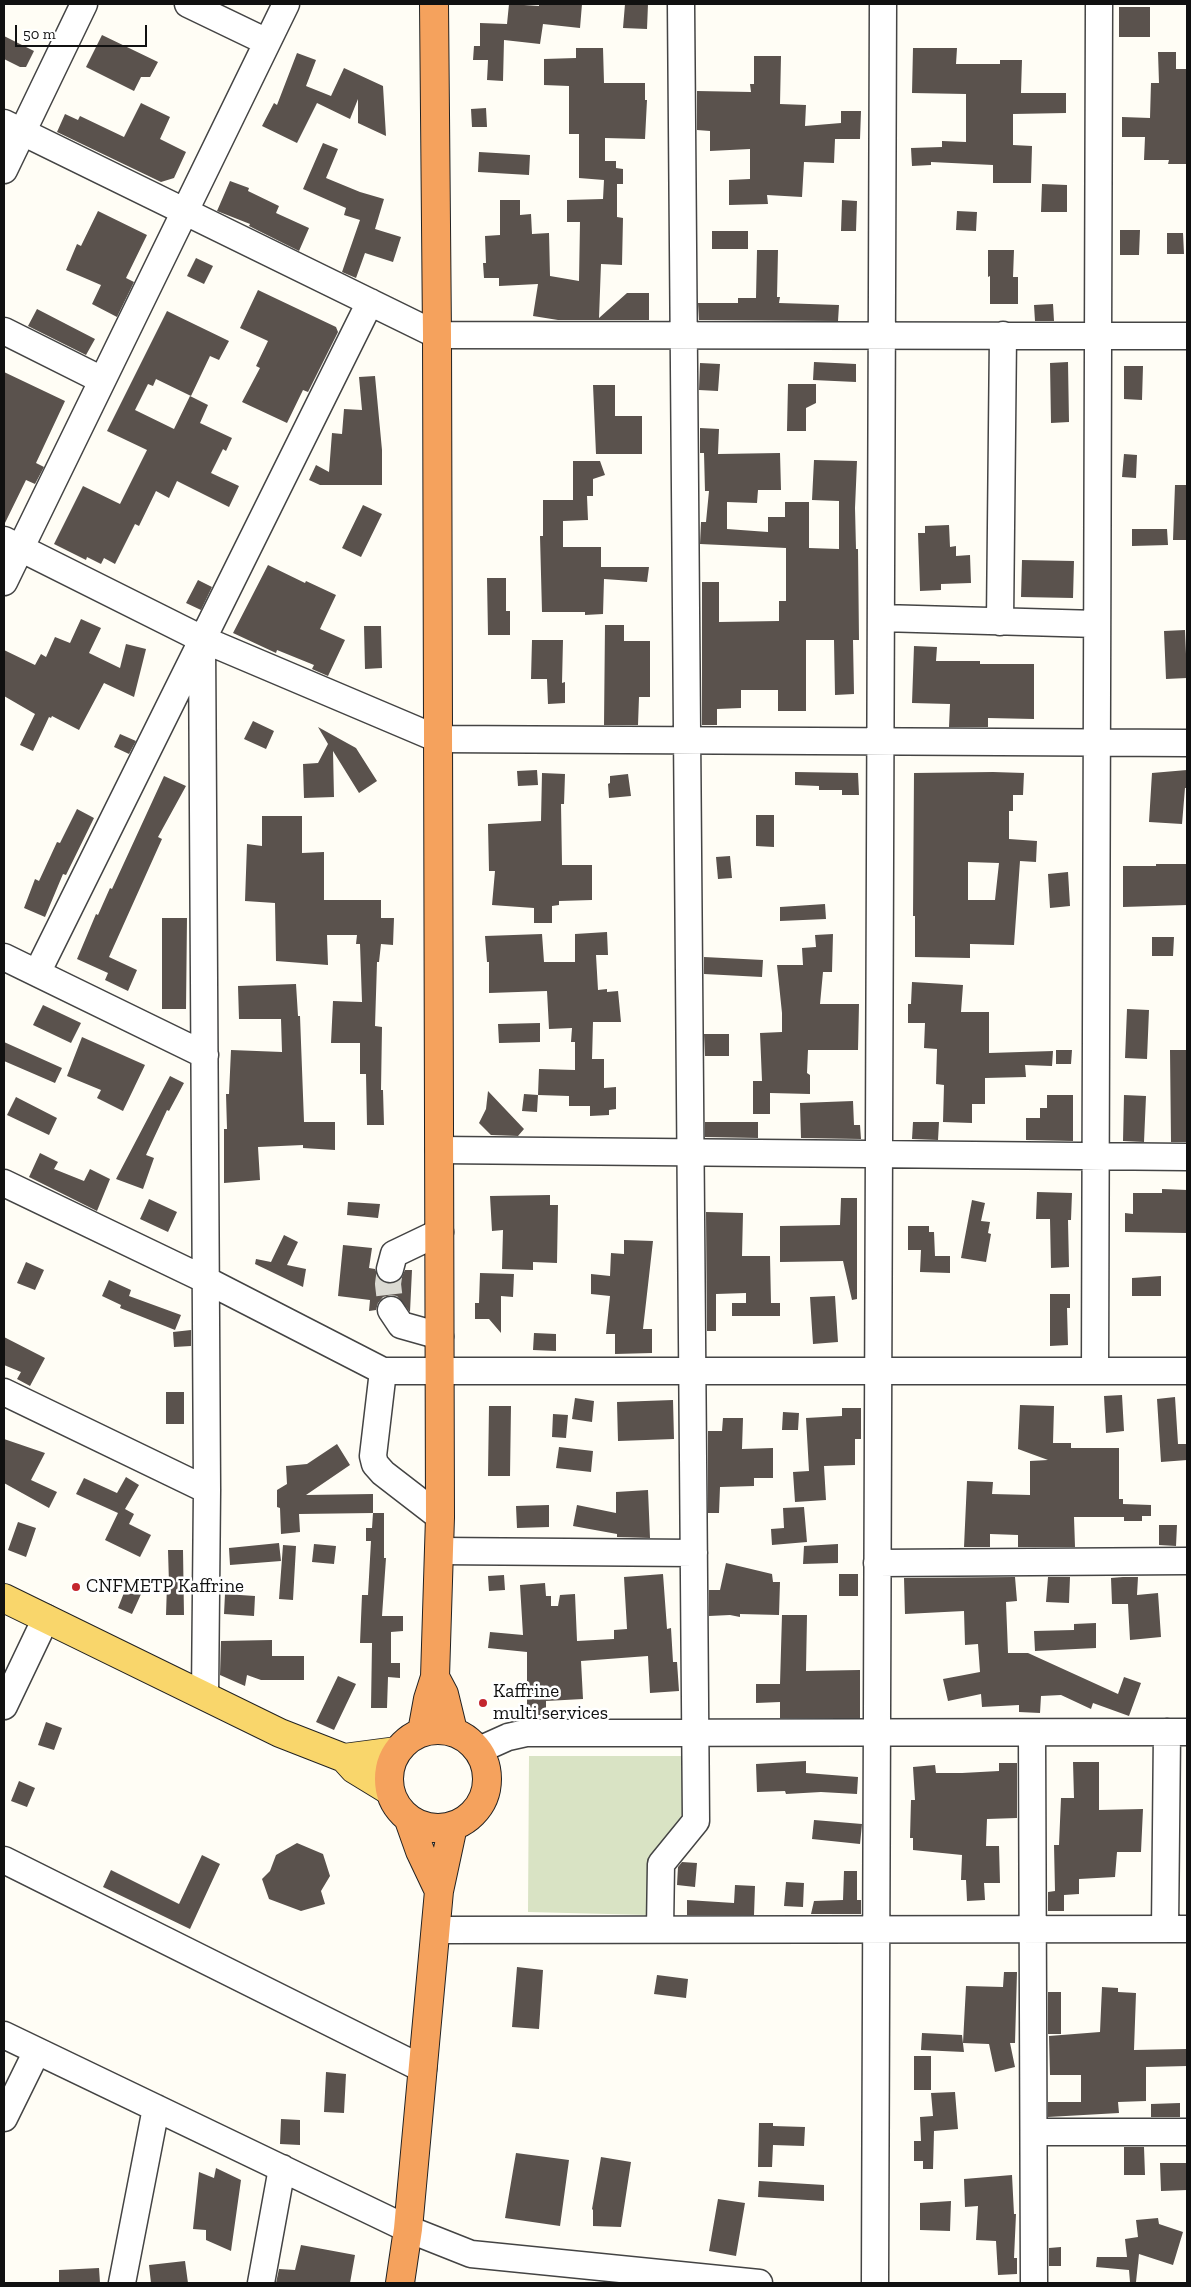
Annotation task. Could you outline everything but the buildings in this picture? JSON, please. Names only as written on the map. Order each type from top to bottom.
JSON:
[{"type":"highway","points":[[422,1732],[428,1699],[435,1677],[440,1517],[437,335],[434,4]]},
{"type":"highway","points":[[435,1677],[444,1694],[453,1731]]},
{"type":"highway","points":[[409,1820],[423,1826],[438,1829],[453,1826],[468,1819],[478,1808],[485,1794],[488,1779],[485,1764],[479,1750],[467,1738],[453,1731],[437,1729],[422,1732],[408,1739],[397,1751],[388,1777],[390,1791],[397,1807],[409,1820],[420,1851],[439,1891]]},
{"type":"highway","points":[[400,2283],[408,2228],[439,1891],[453,1826]]},
{"type":"main road","points":[[4,1598],[280,1732],[344,1758],[354,1770],[390,1791]]},
{"type":"main road","points":[[344,1758],[397,1751]]},
{"type":"street","points":[[4,170],[13,127],[84,4]]},
{"type":"street","points":[[188,4],[267,42]]},
{"type":"street","points":[[4,582],[12,544],[102,380],[286,4]]},
{"type":"street","points":[[660,1930],[661,1864],[696,1821],[681,4]]},
{"type":"street","points":[[875,2283],[883,4]]},
{"type":"street","points":[[1095,1371],[1099,4]]},
{"type":"street","points":[[13,127],[437,335],[1187,336]]},
{"type":"street","points":[[37,973],[370,302]]},
{"type":"street","points":[[4,332],[102,380]]},
{"type":"street","points":[[1000,622],[1003,336]]},
{"type":"street","points":[[12,544],[202,640],[438,739],[1187,743]]},
{"type":"street","points":[[881,618],[1097,624]]},
{"type":"street","points":[[202,640],[207,1490],[205,1696]]},
{"type":"street","points":[[4,957],[205,1055]]},
{"type":"street","points":[[439,1150],[1187,1157]]},
{"type":"street","points":[[4,1183],[206,1280],[383,1371],[1187,1371]]},
{"type":"street","points":[[390,1269],[394,1254],[440,1232]]},
{"type":"street","points":[[391,1310],[401,1325],[440,1336]]},
{"type":"street","points":[[383,1371],[373,1456],[375,1464],[383,1473],[440,1517]]},
{"type":"street","points":[[4,1392],[207,1490]]},
{"type":"street","points":[[439,1551],[694,1553]]},
{"type":"street","points":[[877,1563],[1187,1561]]},
{"type":"street","points":[[4,1706],[46,1618]]},
{"type":"street","points":[[436,1930],[1176,1929],[1177,1732],[526,1733],[508,1737],[479,1750]]},
{"type":"street","points":[[1032,1733],[1034,2283]]},
{"type":"street","points":[[4,1860],[423,2069]]},
{"type":"street","points":[[4,2035],[408,2228],[470,2254],[759,2283]]},
{"type":"street","points":[[4,2118],[37,2051]]},
{"type":"street","points":[[122,2283],[156,2108]]},
{"type":"street","points":[[1034,2132],[1187,2132]]},
{"type":"street","points":[[261,2283],[282,2168]]},
{"type":"green space","points":[[529,1756],[688,1756],[687,1815],[649,1857],[648,1915],[528,1912]]},
{"type":"tunnel","points":[[390,1269],[388,1284],[391,1310]]},
{"type":"place","name":"CNFMETP Kaffrine","points":[[76,1587]]},
{"type":"place","name":"Kaffrine multi services","points":[[483,1703]]}]
